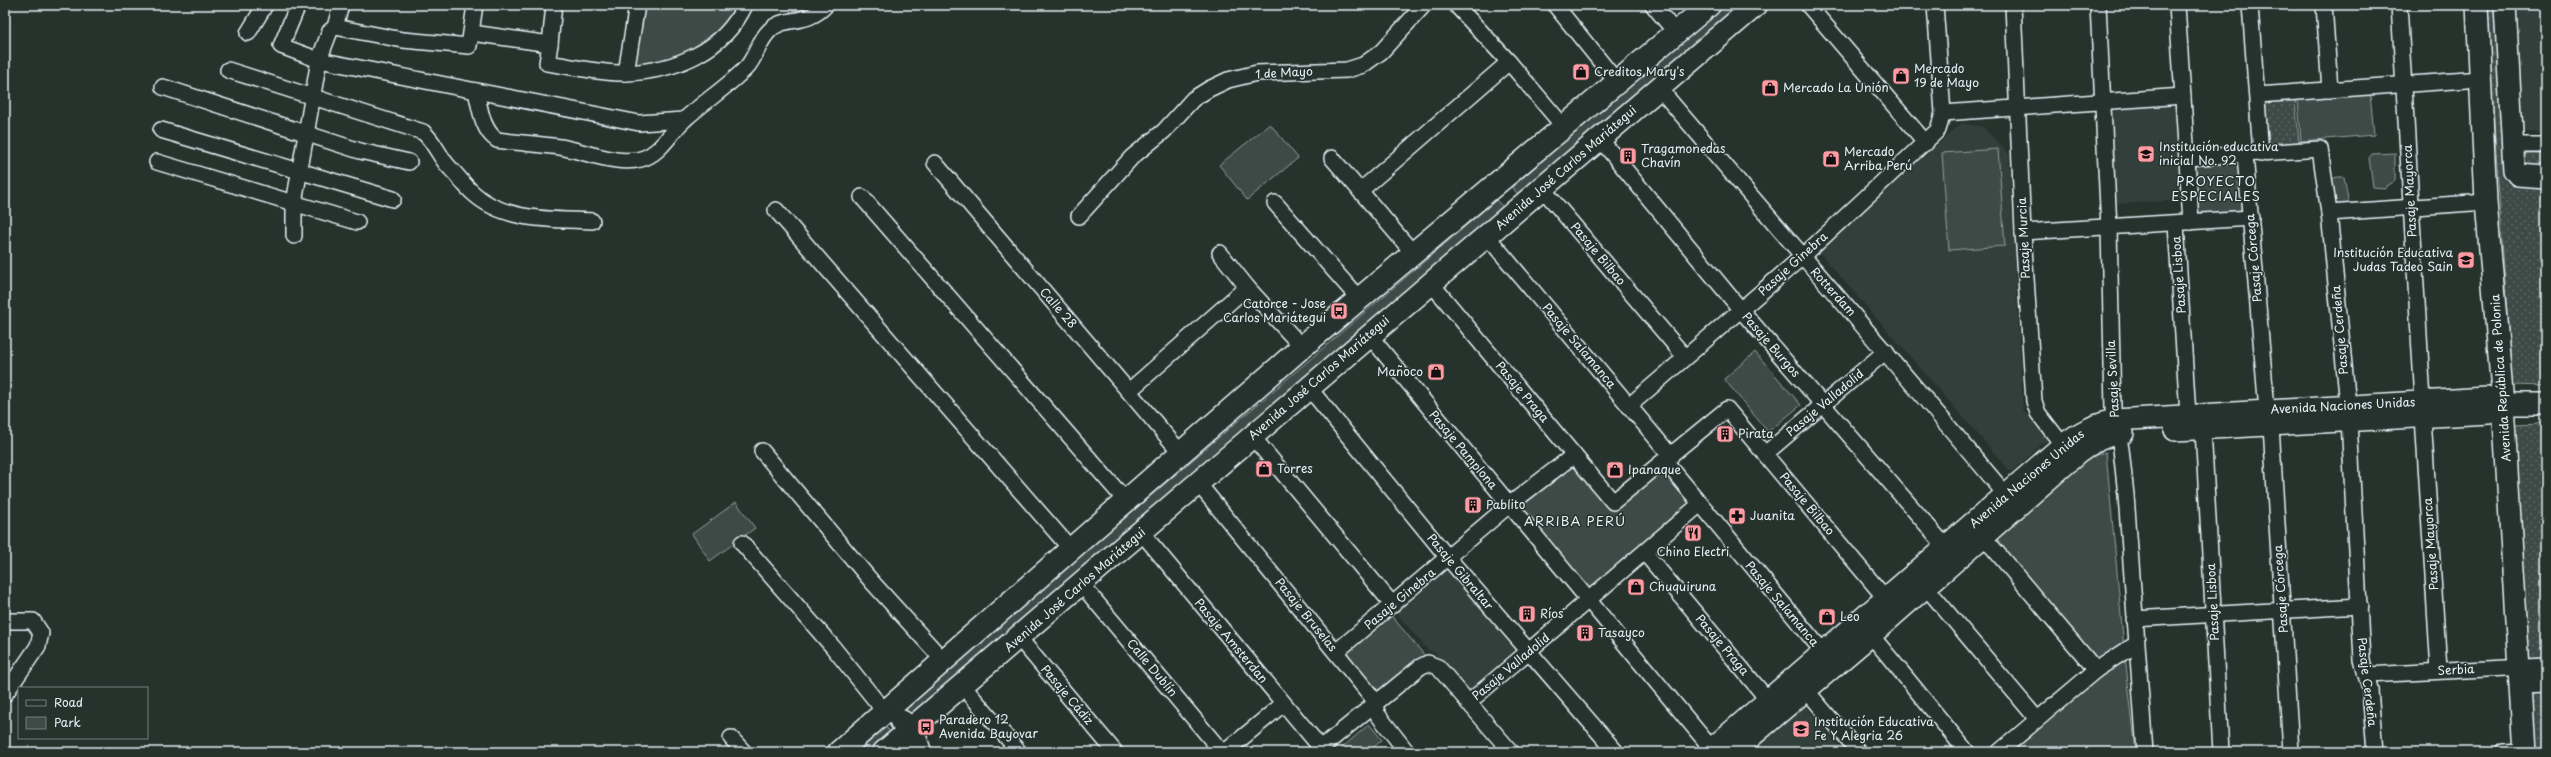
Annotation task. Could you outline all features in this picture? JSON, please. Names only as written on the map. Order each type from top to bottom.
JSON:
[{"type":"main road","points":[[839,752],[1070,548],[1302,347],[1360,300],[1709,5]]},
{"type":"main road","name":"Avenida José Carlos Mariátegui","points":[[884,752],[1142,533],[1369,335],[1487,236],[1756,5]]},
{"type":"main road","points":[[1497,184],[1518,208]]},
{"type":"main road","points":[[884,711],[912,728],[920,752]]},
{"type":"street","points":[[248,33],[265,5]]},
{"type":"street","points":[[298,5],[281,46],[319,60],[639,123],[684,120]]},
{"type":"street","points":[[294,236],[294,203],[308,133],[319,60],[330,31],[335,27],[341,5]]},
{"type":"street","points":[[335,27],[403,40],[469,46],[475,5]]},
{"type":"street","points":[[554,5],[547,63],[626,73],[678,64],[694,58],[710,48],[738,19],[745,5]]},
{"type":"street","points":[[626,73],[637,5]]},
{"type":"street","points":[[476,91],[485,126],[490,135],[497,140],[561,148],[601,157],[641,159],[672,136],[684,120],[748,67],[760,41],[771,29],[780,23],[810,18],[826,5]]},
{"type":"street","name":"1 de Mayo","points":[[1079,216],[1132,157],[1164,131],[1193,99],[1208,89],[1228,80],[1257,73],[1347,70],[1364,65],[1381,52],[1424,5]]},
{"type":"street","points":[[1456,5],[1509,62],[1564,127]]},
{"type":"street","points":[[1556,5],[1617,82]]},
{"type":"street","points":[[1653,5],[1676,33]]},
{"type":"street","points":[[1808,5],[1926,143]]},
{"type":"street","points":[[1935,5],[1943,113],[2183,96]]},
{"type":"street","name":"Pasaje Murcia","points":[[2013,5],[2023,232],[2034,401],[2038,413],[2068,451]]},
{"type":"street","name":"Pasaje Sevilla","points":[[2098,5],[2104,102],[2113,409],[2126,495],[2145,752]]},
{"type":"street","name":"Pasaje Lisboa","points":[[2177,5],[2187,158],[2183,223],[2195,422],[2214,614],[2221,752]]},
{"type":"street","points":[[2250,5],[2261,154]]},
{"type":"street","points":[[2324,5],[2330,90]]},
{"type":"street","name":"Pasaje Mayorca","points":[[2399,5],[2440,671]]},
{"type":"street","name":"Avenida República de Polonia","points":[[2477,5],[2486,202],[2520,675],[2524,751]]},
{"type":"street","points":[[2505,5],[2511,145],[2515,173],[2546,177]]},
{"type":"street","points":[[472,33],[550,44]]},
{"type":"street","points":[[1360,191],[1509,62]]},
{"type":"street","points":[[228,70],[423,132],[431,138],[445,162],[473,193],[490,205],[521,216],[592,221]]},
{"type":"street","points":[[2257,95],[2480,79]]},
{"type":"street","points":[[163,87],[360,151],[410,162]]},
{"type":"street","name":"Rotterdam","points":[[1659,88],[1802,257],[1886,352],[2006,495]]},
{"type":"street","name":"Pasaje Ginebra","points":[[1629,406],[1802,257],[1926,143],[1938,130],[1943,113]]},
{"type":"street","points":[[161,130],[300,169],[393,198]]},
{"type":"street","name":"Pasaje Burgos","points":[[1600,139],[1741,310],[1946,548]]},
{"type":"street","points":[[2511,145],[2546,146]]},
{"type":"street","name":"Pasaje Cerdeña","points":[[2187,158],[2320,149],[2329,212],[2348,413],[2362,660],[2370,690],[2375,752]]},
{"type":"street","name":"Pasaje Córcega","points":[[2245,155],[2269,418],[2283,610],[2291,752]]},
{"type":"street","points":[[1332,158],[1414,254]]},
{"type":"street","points":[[157,162],[357,222]]},
{"type":"street","name":"Calle 28","points":[[935,163],[1181,453]]},
{"type":"street","name":"Pasaje Bilbao","points":[[1542,188],[1685,357]]},
{"type":"street","points":[[862,197],[1126,500]]},
{"type":"street","points":[[2329,212],[2486,202]]},
{"type":"street","points":[[1275,203],[1360,300]]},
{"type":"street","points":[[776,210],[1070,548]]},
{"type":"street","points":[[2023,232],[2108,228],[2251,218]]},
{"type":"street","name":"Pasaje Salamanca","points":[[1487,236],[1629,406],[1668,459],[1699,505],[1824,653]]},
{"type":"street","points":[[1220,253],[1247,287],[1302,347]]},
{"type":"street","name":"Pasaje Praga","points":[[1431,283],[1613,502],[1668,459]]},
{"type":"street","points":[[1129,391],[1247,287]]},
{"type":"street","name":"Pasaje Pamplona","points":[[1369,335],[1710,750]]},
{"type":"street","name":"Pasaje Valladolid","points":[[1765,454],[1886,352]]},
{"type":"street","name":"Pasaje Gibraltar","points":[[1308,388],[1449,559],[1616,752]]},
{"type":"street","points":[[2500,404],[2546,404]]},
{"type":"street","name":"Avenida Naciones Unidas","points":[[1733,752],[1801,684],[1824,653],[2006,495],[2068,451],[2100,438],[2116,427],[2423,409],[2489,413],[2500,404]]},
{"type":"street","name":"Pasaje Bilbao","points":[[1668,459],[1727,409],[1886,599]]},
{"type":"street","points":[[1252,436],[1393,605]]},
{"type":"street","points":[[762,451],[873,583],[943,660]]},
{"type":"street","name":"Avenida Naciones Unidas","points":[[1710,750],[1768,700],[1801,684],[1871,635],[1983,536],[2068,451]]},
{"type":"street","name":"Pasaje Ginebra","points":[[1336,652],[1449,559],[1509,505],[1574,454]]},
{"type":"street","name":"Pasaje Bruselas","points":[[1198,483],[1372,697],[1378,716],[1407,752]]},
{"type":"street","name":"Pasaje Valladolid","points":[[1468,703],[1589,601],[1699,505]]},
{"type":"street","name":"Pasaje Amsterdan","points":[[1142,533],[1283,704],[1318,750]]},
{"type":"street","points":[[1983,536],[2096,670]]},
{"type":"street","points":[[742,543],[832,646],[884,711]]},
{"type":"street","name":"Pasaje Praga","points":[[1646,552],[1768,700]]},
{"type":"street","name":"Calle Dublín","points":[[1081,584],[1224,752]]},
{"type":"street","points":[[1926,586],[2037,719]]},
{"type":"street","points":[[2134,619],[2360,606]]},
{"type":"street","points":[[5,621],[33,621],[41,633],[38,646],[5,694]]},
{"type":"street","points":[[1871,635],[1967,752]]},
{"type":"street","name":"Pasaje Cádiz","points":[[1019,638],[1115,752]]},
{"type":"street","points":[[1999,752],[2096,670],[2136,644]]},
{"type":"street","points":[[1318,750],[1420,667],[1428,663],[1438,667],[1511,752]]},
{"type":"street","name":"Serbia","points":[[2366,675],[2440,671],[2520,675],[2546,666]]},
{"type":"street","points":[[2520,675],[2546,681]]},
{"type":"street","points":[[1801,684],[1859,752]]},
{"type":"street","points":[[963,686],[1019,752]]},
{"type":"street","points":[[1224,752],[1283,704]]},
{"type":"street","points":[[731,738],[744,752]]},
{"type":"street","points":[[2503,752],[2524,751]]},
{"type":"shaded area","points":[[2517,5],[2546,5],[2546,131],[2518,131]]},
{"type":"shaded area","name":"Institución educativa inicial No. 92","points":[[2176,103],[2183,200],[2114,204],[2110,107]]},
{"type":"shaded area","points":[[1962,123],[1983,127],[2009,154],[2023,410],[2048,439],[2011,472],[1817,250]]},
{"type":"shaded area","points":[[1447,567],[1519,650],[1470,693],[1435,653],[1428,650],[1394,610]]},
{"type":"shaded area","name":"Institución Educativa Fe Y Alegria 26","points":[[1805,705],[1844,752],[1749,752]]},
{"type":"green space","points":[[640,5],[737,5],[722,27],[702,48],[635,70]]},
{"type":"green space","points":[[1722,5],[1743,5],[1521,198],[1512,187]]},
{"type":"green space","points":[[2486,5],[2499,5],[2512,178],[2546,181],[2546,386],[2512,385]]},
{"type":"green space","points":[[2370,93],[2374,135],[2301,141],[2298,99]]},
{"type":"green space","points":[[2295,99],[2299,142],[2264,146],[2261,103]]},
{"type":"green space","points":[[1270,124],[1298,158],[1247,200],[1219,165]]},
{"type":"green space","points":[[1998,149],[2005,246],[1949,250],[1942,153]]},
{"type":"green space","points":[[2395,153],[2395,181],[2384,188],[2373,187],[2369,158],[2372,154]]},
{"type":"green space","points":[[2519,154],[2546,154],[2546,168],[2523,167]]},
{"type":"green space","points":[[2243,157],[2248,217],[2193,220],[2190,161]]},
{"type":"green space","points":[[2344,177],[2349,205],[2331,204],[2332,179]]},
{"type":"green space","points":[[1496,200],[1506,210],[918,721],[903,708]]},
{"type":"green space","points":[[1755,352],[1801,405],[1768,432],[1724,379]]},
{"type":"green space","points":[[2546,423],[2546,752],[2532,752],[2529,653],[2514,424]]},
{"type":"green space","points":[[2106,452],[2124,648],[2096,667],[1986,539],[2075,461]]},
{"type":"green space","points":[[1574,458],[1613,505],[1664,465],[1696,505],[1592,596],[1516,504]]},
{"type":"green space","points":[[736,502],[755,528],[710,561],[692,534]]},
{"type":"green space","points":[[1389,613],[1425,656],[1374,698],[1339,654]]},
{"type":"green space","points":[[2125,656],[2136,752],[2003,752]]},
{"type":"green space","points":[[1369,724],[1382,740],[1368,752],[1345,752],[1342,748]]},
{"type":"green space","points":[[881,726],[888,729],[890,733],[870,752],[847,752]]},
{"type":"place","name":"Creditos Mary's","points":[[1581,72]]},
{"type":"place","name":"Mercado 19 de Mayo","points":[[1901,76]]},
{"type":"place","name":"Mercado La Unión","points":[[1770,88]]},
{"type":"place","name":"Institución educativa inicial No. 92","points":[[2146,154]]},
{"type":"place","name":"Tragamonedas Chavín","points":[[1628,156]]},
{"type":"place","name":"Mercado Arriba Perú","points":[[1831,159]]},
{"type":"place","name":"Institución Educativa Judas Tadeo Sain","points":[[2466,260]]},
{"type":"place","name":"Catorce - Jose Carlos Mariátegui","points":[[1339,311]]},
{"type":"place","name":"Mañoco","points":[[1436,372]]},
{"type":"place","name":"Pirata","points":[[1725,434]]},
{"type":"place","name":"Torres","points":[[1264,469]]},
{"type":"place","name":"Ipanaque","points":[[1615,470]]},
{"type":"place","name":"Pablito","points":[[1473,505]]},
{"type":"place","name":"Juanita","points":[[1737,516]]},
{"type":"place","name":"Chino Electri","points":[[1693,533]]},
{"type":"place","name":"Chuquiruna","points":[[1636,587]]},
{"type":"place","name":"Ríos","points":[[1527,614]]},
{"type":"place","name":"Leo","points":[[1827,617]]},
{"type":"place","name":"Tasayco","points":[[1585,633]]},
{"type":"place","name":"Paradero 12 Avenida Bayovar","points":[[926,727]]},
{"type":"place","name":"Institución Educativa Fe Y Alegria 26","points":[[1801,729]]},
{"type":"district","name":"PROYECTO ESPECIALES","points":[[2216,188]]},
{"type":"district","name":"ARRIBA PERÚ","points":[[1575,521]]}]
